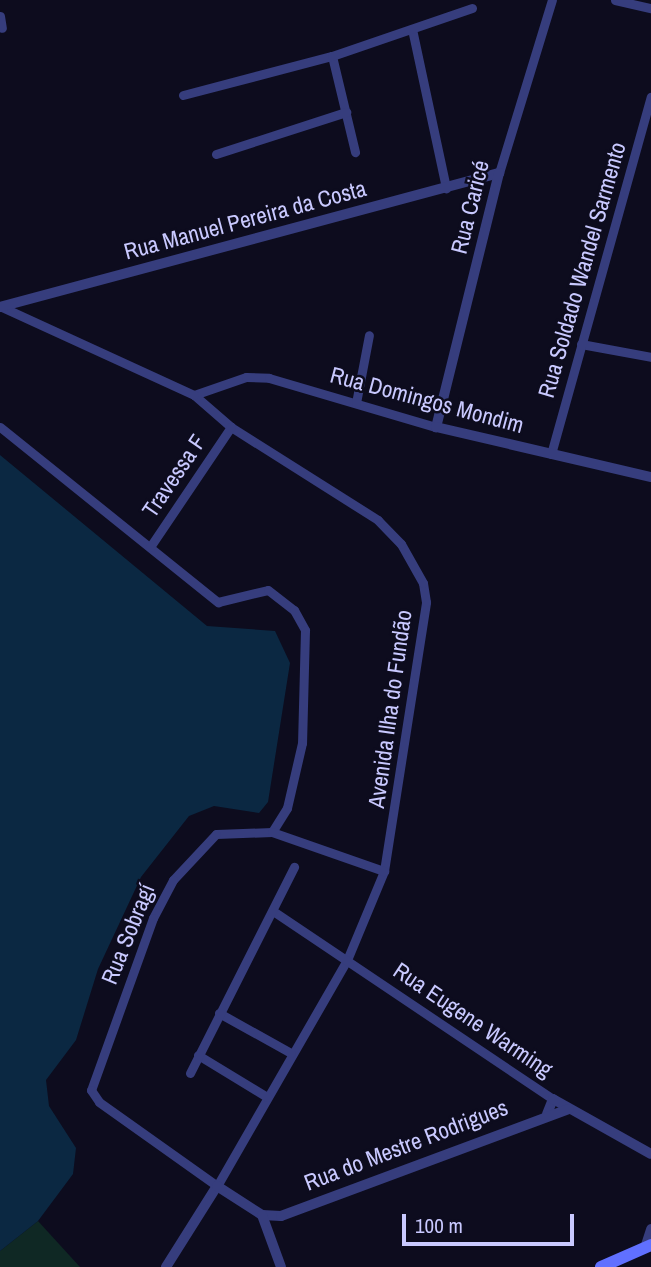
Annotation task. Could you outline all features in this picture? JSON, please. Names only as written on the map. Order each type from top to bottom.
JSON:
[{"type":"main road","points":[[601,1267],[648,1246]]},
{"type":"street","name":"Rua Caricé","points":[[436,427],[499,173],[552,0]]},
{"type":"street","points":[[615,0],[651,8]]},
{"type":"street","points":[[183,95],[332,56],[472,8]]},
{"type":"street","points":[[0,16],[2,28]]},
{"type":"street","points":[[412,29],[446,188]]},
{"type":"street","points":[[332,56],[355,152]]},
{"type":"street","name":"Rua Soldado Wandel Sarmento","points":[[551,454],[651,97]]},
{"type":"street","points":[[216,154],[346,112]]},
{"type":"street","name":"Rua Manuel Pereira da Costa","points":[[1,307],[499,173]]},
{"type":"street","name":"Avenida Ilha do Fundão","points":[[1,307],[194,396],[231,427],[378,520],[401,544],[423,583],[426,602],[384,871],[346,960],[217,1186]]},
{"type":"street","points":[[356,403],[369,335]]},
{"type":"street","points":[[581,344],[651,357]]},
{"type":"street","name":"Rua Domingos Mondim","points":[[194,396],[222,383],[269,378],[436,427],[651,477]]},
{"type":"street","points":[[0,427],[218,602],[260,590],[275,593],[305,630],[299,764],[287,808],[272,832],[384,871]]},
{"type":"street","name":"Travessa F","points":[[150,547],[231,427]]},
{"type":"street","name":"Rua Sobragí","points":[[262,1215],[99,1102],[91,1090],[152,918],[173,880],[216,834],[272,832]]},
{"type":"street","points":[[190,1073],[219,1013],[276,913],[294,867]]},
{"type":"street","name":"Rua Eugene Warming","points":[[276,913],[553,1099],[651,1154]]},
{"type":"street","points":[[219,1013],[291,1053]]},
{"type":"street","points":[[198,1055],[267,1097]]},
{"type":"street","points":[[547,1114],[553,1099]]},
{"type":"street","name":"Rua do Mestre Rodrigues","points":[[262,1215],[281,1216],[547,1114],[569,1109]]},
{"type":"street","points":[[166,1267],[217,1186]]},
{"type":"street","points":[[262,1215],[281,1267]]},
{"type":"street","name":"Rua do Mestre Rodrigues","points":[[268,1232],[281,1216]]},
{"type":"street","points":[[648,1246],[651,1229]]},
{"type":"green space","points":[[38,1221],[80,1267],[0,1267],[0,1251]]},
{"type":"water","points":[[0,455],[207,626],[275,631],[290,663],[268,802],[259,813],[214,806],[189,816],[141,877],[98,969],[76,1040],[46,1080],[49,1106],[76,1148],[73,1174],[38,1221],[0,1251]]}]
